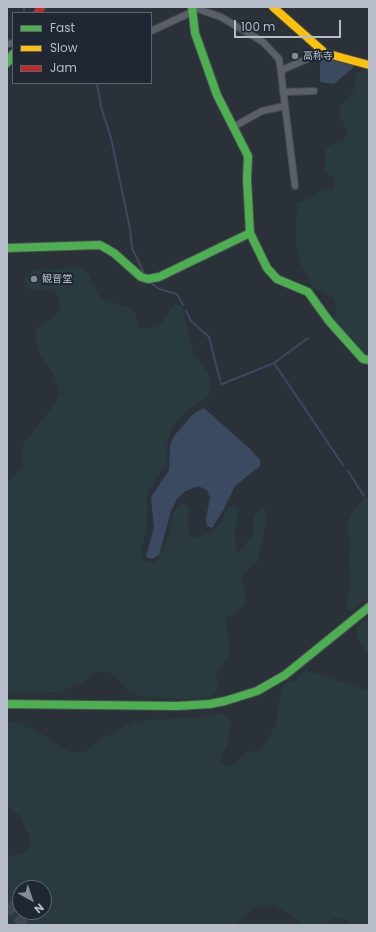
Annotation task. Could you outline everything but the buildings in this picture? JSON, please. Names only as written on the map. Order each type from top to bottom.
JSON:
[{"type":"street","points":[[273,7],[323,52],[369,65]]},
{"type":"street","points":[[152,30],[192,9],[221,17],[263,42],[279,59],[284,106],[290,133],[295,186]]},
{"type":"street","points":[[192,9],[195,33],[217,95],[248,156],[247,179],[250,233],[267,268],[277,279],[308,292],[329,321],[353,348],[363,359],[369,360]]},
{"type":"street","points":[[281,71],[323,52]]},
{"type":"street","points":[[283,92],[314,92]]},
{"type":"street","points":[[233,127],[262,111],[284,106]]},
{"type":"street","points":[[7,248],[100,245],[114,253],[141,278],[148,279],[159,277],[250,233]]},
{"type":"street","points":[[7,704],[177,706],[210,704],[225,701],[257,691],[285,675],[369,608]]},
{"type":"shaded area","points":[[363,70],[369,70],[369,357],[364,355],[333,321],[332,318],[336,315],[337,309],[332,297],[313,288],[299,260],[296,241],[297,203],[314,197],[318,192],[334,189],[334,180],[325,169],[324,162],[326,150],[330,145],[343,140],[348,133],[340,117],[339,107],[353,92],[357,73]]},
{"type":"shaded area","points":[[79,268],[88,273],[100,298],[127,307],[135,312],[138,328],[149,328],[161,323],[175,304],[183,307],[186,326],[194,355],[208,372],[211,383],[209,396],[190,408],[173,426],[168,440],[166,454],[168,461],[147,493],[148,525],[141,549],[142,557],[146,561],[153,563],[159,558],[169,537],[172,517],[177,507],[184,503],[189,508],[188,521],[190,537],[198,538],[214,530],[223,519],[228,507],[234,505],[238,511],[235,540],[238,552],[246,544],[253,533],[254,516],[260,508],[264,509],[266,512],[266,523],[258,561],[243,574],[241,582],[245,586],[245,604],[227,617],[225,621],[230,647],[228,658],[217,671],[216,676],[219,683],[217,691],[211,697],[200,700],[146,697],[130,693],[116,677],[105,670],[92,674],[81,684],[69,687],[61,692],[7,693],[7,483],[23,466],[21,454],[24,443],[55,403],[60,392],[52,372],[41,356],[34,338],[39,326],[54,318],[60,310],[59,300],[54,289],[30,289],[24,282],[26,276],[34,270]]},
{"type":"shaded area","points":[[369,496],[369,597],[350,612],[346,607],[351,576],[348,564],[350,543],[347,525],[351,514],[359,503]]},
{"type":"shaded area","points":[[369,618],[369,656],[357,638],[356,628]]},
{"type":"shaded area","points":[[305,670],[369,691],[369,925],[351,925],[348,920],[334,918],[326,925],[302,925],[290,914],[271,904],[253,909],[235,925],[7,925],[7,856],[23,854],[30,846],[30,838],[20,816],[7,806],[7,721],[18,723],[40,733],[69,752],[84,752],[102,739],[134,721],[200,717],[223,713],[229,717],[231,723],[227,745],[221,761],[225,766],[233,766],[246,752],[261,751],[264,747],[275,725],[282,687],[290,681],[297,681]]},
{"type":"water","points":[[330,58],[353,64],[354,67],[334,84],[320,82],[320,62],[322,59]]},
{"type":"water","points":[[204,408],[250,449],[260,460],[260,466],[235,486],[224,509],[212,528],[207,526],[206,518],[210,498],[207,490],[198,486],[184,492],[177,499],[171,511],[159,555],[152,559],[148,558],[146,556],[154,528],[151,497],[169,470],[170,445],[174,436],[193,414]]},
{"type":"waterway","points":[[24,7],[24,12]]},
{"type":"waterway","points":[[97,84],[101,107],[111,138],[130,229],[132,248],[145,275]]},
{"type":"waterway","points":[[151,283],[159,289],[177,294],[183,305]]},
{"type":"waterway","points":[[186,311],[191,321],[209,337],[220,380]]},
{"type":"waterway","points":[[274,363],[308,338]]},
{"type":"waterway","points":[[221,383],[222,384],[274,363],[343,465]]},
{"type":"waterway","points":[[348,471],[364,496]]},
{"type":"tunnel","points":[[7,904],[24,925]]},
{"type":"traffic: fast","points":[[192,7],[195,33],[217,95],[248,156],[247,179],[250,233],[267,268],[277,279],[308,292],[329,321],[363,359],[369,360]]},
{"type":"traffic: fast","points":[[7,63],[12,56]]},
{"type":"traffic: fast","points":[[7,248],[100,245],[114,253],[141,277],[148,279],[159,277],[250,233]]},
{"type":"traffic: fast","points":[[7,704],[177,706],[210,704],[225,701],[257,691],[285,675],[369,607]]},
{"type":"traffic: slow","points":[[273,7],[325,53],[369,65]]},
{"type":"traffic: jam","points":[[38,12],[41,7]]},
{"type":"place","name":"高称寺","points":[[295,56]]},
{"type":"place","name":"観音堂","points":[[34,279]]}]
